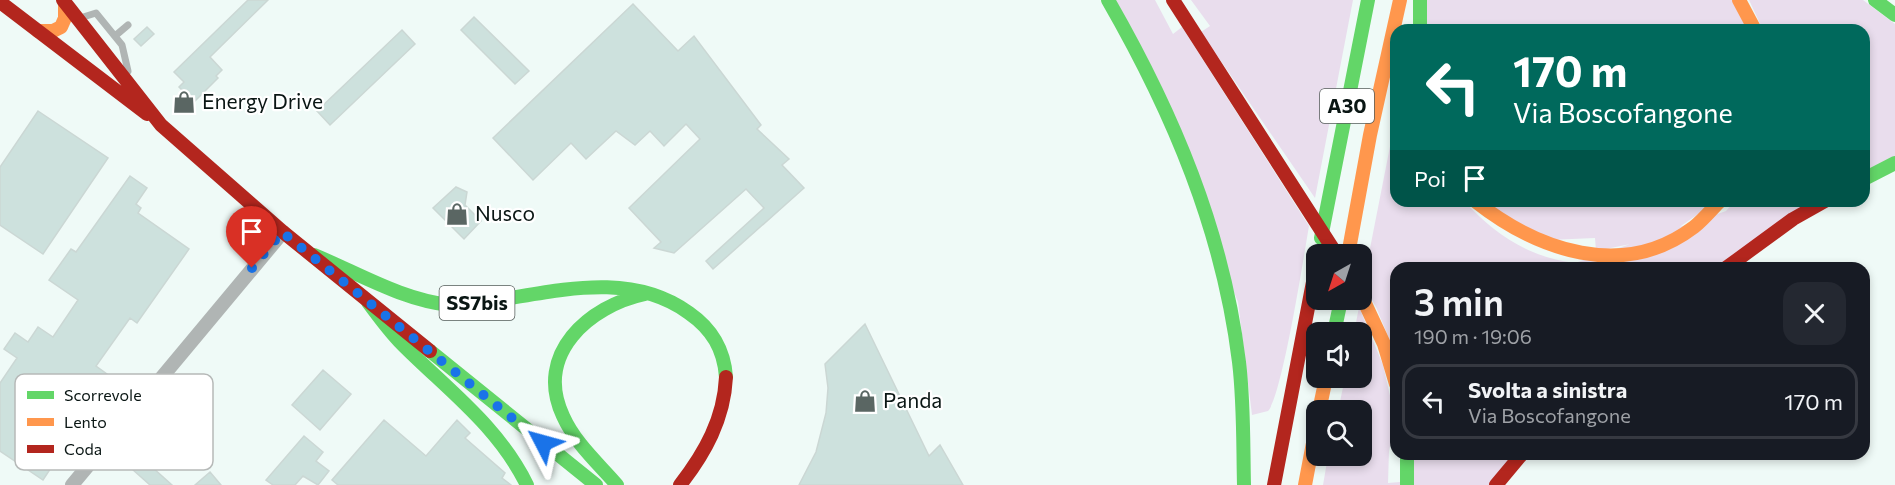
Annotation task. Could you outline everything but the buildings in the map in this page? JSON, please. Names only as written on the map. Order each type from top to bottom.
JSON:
[{"type":"main road","points":[[1108,0],[1151,74],[1178,134],[1200,189],[1217,248],[1231,305],[1239,362],[1244,485]]},
{"type":"main road","points":[[1173,0],[1330,244]]},
{"type":"main road","name":"A30","points":[[1320,244],[1368,0]]},
{"type":"main road","name":"A30","points":[[1395,24],[1400,0]]},
{"type":"main road","points":[[1420,0],[1420,24]]},
{"type":"main road","points":[[1739,0],[1752,24]]},
{"type":"main road","points":[[1875,0],[1895,15]]},
{"type":"main road","points":[[0,2],[161,125]]},
{"type":"main road","points":[[38,31],[50,33],[63,26],[66,18],[64,2]]},
{"type":"main road","name":"SS7bis","points":[[64,2],[161,125],[282,232],[314,255],[368,302],[596,485]]},
{"type":"main road","name":"A30","points":[[1350,244],[1370,135],[1390,45]]},
{"type":"main road","points":[[1870,176],[1895,163]]},
{"type":"main road","points":[[1481,207],[1496,221],[1534,242],[1586,256],[1597,256],[1631,255],[1688,234],[1714,207]]},
{"type":"main road","points":[[1734,262],[1793,219],[1814,207]]},
{"type":"main road","name":"SS7bis","points":[[314,255],[359,273],[389,291],[423,302],[454,305],[586,286],[626,285],[679,306],[696,318],[721,349],[726,373],[723,402],[714,430],[697,462],[680,485]]},
{"type":"main road","points":[[617,485],[573,434],[561,413],[554,388],[555,371],[560,352],[572,333],[589,317],[632,295],[648,294]]},
{"type":"main road","name":"SS7bis","points":[[368,302],[403,345],[486,421],[518,464],[527,485]]},
{"type":"main road","points":[[1274,485],[1308,310]]},
{"type":"main road","points":[[1368,310],[1384,344],[1390,364]]},
{"type":"main road","points":[[1407,460],[1407,485]]},
{"type":"main road","points":[[1496,485],[1517,460]]},
{"type":"main road","points":[[1305,485],[1309,466]]},
{"type":"street","points":[[164,374],[282,232]]},
{"type":"street","points":[[72,485],[84,470]]},
{"type":"lane","points":[[78,19],[96,13],[115,36],[122,45],[132,88]]},
{"type":"lane","points":[[115,36],[128,25]]},
{"type":"shaded area","points":[[1116,0],[1155,0],[1173,34],[1182,27],[1309,226],[1286,354],[1274,400],[1268,411],[1252,415],[1238,302]]},
{"type":"shaded area","points":[[1191,0],[1353,0],[1315,198],[1201,32],[1210,26]]},
{"type":"shaded area","points":[[1422,0],[1734,0],[1748,24],[1423,24]]},
{"type":"shaded area","points":[[1749,0],[1863,0],[1895,24],[1895,158],[1870,172],[1870,24],[1760,24]]},
{"type":"shaded area","points":[[1390,147],[1390,207],[1470,207],[1501,234],[1528,250],[1542,256],[1569,262],[1390,262],[1390,341],[1372,300],[1371,244]]},
{"type":"shaded area","points":[[1491,207],[1708,207],[1665,237],[1596,251],[1595,238],[1549,240]]},
{"type":"shaded area","points":[[1730,207],[1810,207],[1732,262],[1578,262],[1726,211]]},
{"type":"shaded area","points":[[1360,310],[1365,322],[1356,322]]},
{"type":"shaded area","points":[[1372,338],[1383,365],[1390,396],[1388,483],[1400,482],[1400,485],[1323,485],[1326,466],[1372,466],[1372,400],[1340,400],[1343,388],[1372,388]]},
{"type":"shaded area","points":[[1414,460],[1514,460],[1492,485],[1413,485]]},
{"type":"traffic: fast","points":[[1108,0],[1154,86],[1174,130],[1208,220],[1221,266],[1239,362],[1243,408],[1244,485]]},
{"type":"traffic: fast","points":[[1321,238],[1368,0]]},
{"type":"traffic: fast","points":[[1420,0],[1420,24]]},
{"type":"traffic: fast","points":[[1875,0],[1895,15]]},
{"type":"traffic: fast","points":[[1870,176],[1895,163]]},
{"type":"traffic: fast","points":[[314,255],[397,292],[450,305],[477,304],[575,288],[623,288],[646,293],[668,301],[689,313],[704,326],[715,340],[723,357],[726,377]]},
{"type":"traffic: fast","points":[[617,485],[580,444],[568,426],[556,393],[556,372],[561,353],[572,336],[587,322],[604,309],[645,294]]},
{"type":"traffic: fast","points":[[368,302],[398,340],[487,427],[502,445],[527,485]]},
{"type":"traffic: fast","points":[[1336,322],[1339,310]]},
{"type":"traffic: fast","points":[[430,351],[596,485]]},
{"type":"traffic: fast","points":[[1407,460],[1407,485]]},
{"type":"traffic: slow","points":[[1395,24],[1400,0]]},
{"type":"traffic: slow","points":[[1739,0],[1752,24]]},
{"type":"traffic: slow","points":[[38,31],[53,31],[61,27],[65,18],[65,3]]},
{"type":"traffic: slow","points":[[1350,244],[1370,135],[1390,45]]},
{"type":"traffic: slow","points":[[1483,207],[1525,233],[1553,245],[1581,253],[1610,255],[1639,253],[1667,243],[1694,227],[1714,207]]},
{"type":"traffic: slow","points":[[1368,310],[1384,344],[1390,364]]},
{"type":"traffic: slow","points":[[1321,400],[1324,388]]},
{"type":"traffic: slow","points":[[1305,485],[1309,466]]},
{"type":"traffic: jam","points":[[63,0],[161,125],[283,232],[430,351]]},
{"type":"traffic: jam","points":[[1173,0],[1330,244]]},
{"type":"traffic: jam","points":[[0,2],[147,114]]},
{"type":"traffic: jam","points":[[1734,262],[1793,219],[1814,207]]},
{"type":"traffic: jam","points":[[1274,485],[1308,310]]},
{"type":"traffic: jam","points":[[680,485],[712,435],[721,407],[726,377]]},
{"type":"traffic: jam","points":[[1496,485],[1517,460]]},
{"type":"place","name":"Energy Drive","points":[[184,102]]},
{"type":"place","name":"Nusco","points":[[457,214]]},
{"type":"place","name":"Panda","points":[[865,401]]},
{"type":"route","points":[[252,268],[282,232],[314,255],[368,302],[543,443]]}]
